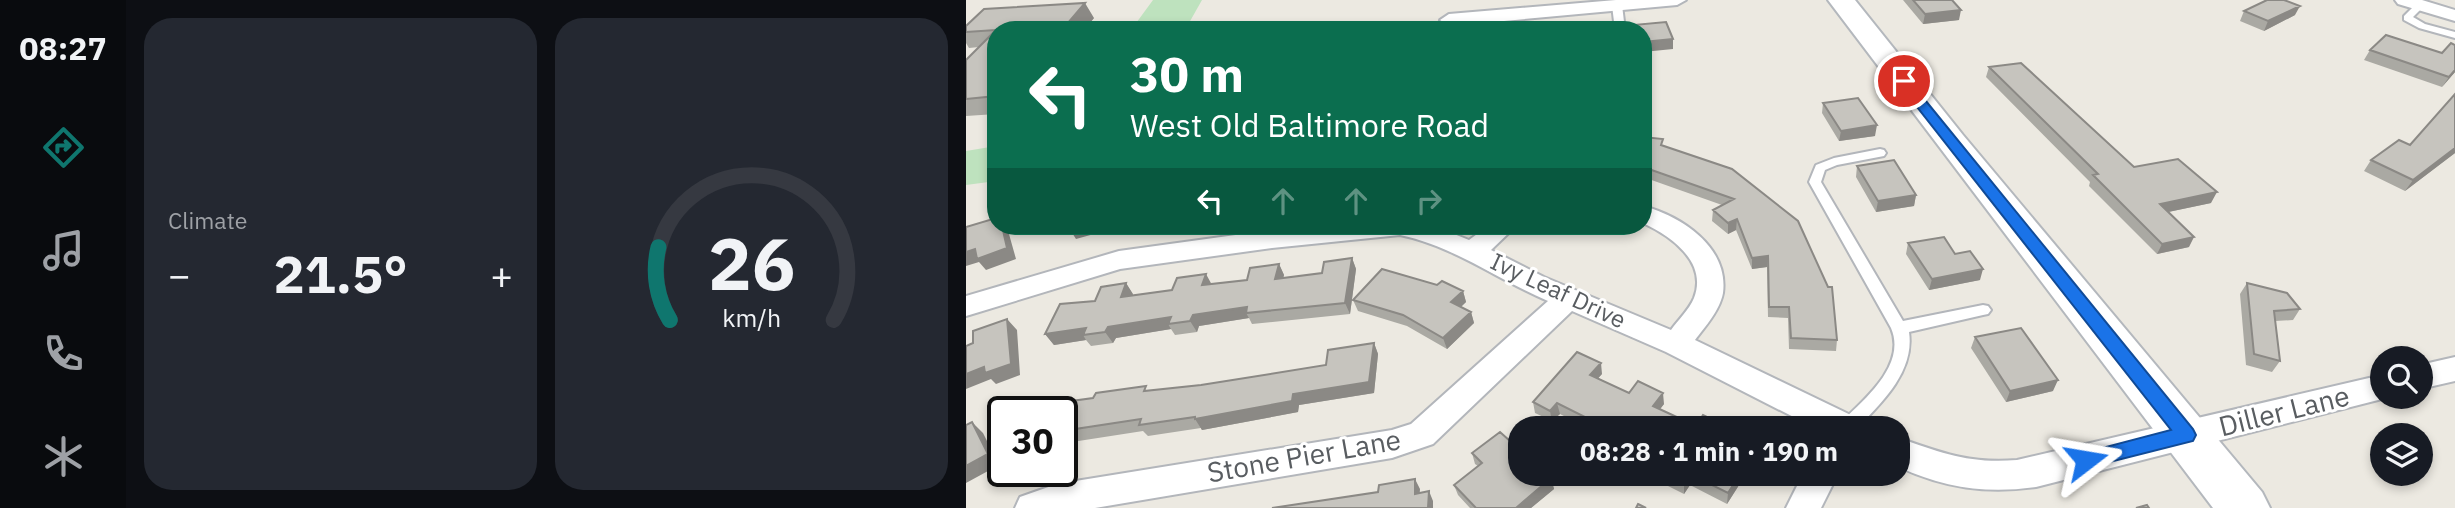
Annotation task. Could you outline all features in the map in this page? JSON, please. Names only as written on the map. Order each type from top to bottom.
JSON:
[{"type":"street","points":[[1449,20],[1677,0]]},
{"type":"street","points":[[1841,0],[2244,508]]},
{"type":"street","points":[[2412,3],[2455,16]]},
{"type":"street","points":[[1652,218],[1693,243],[1704,258],[1708,274],[1709,294],[1699,313],[1676,344]]},
{"type":"street","name":"Ivy Leaf Drive","points":[[966,306],[1119,260],[1314,235]]},
{"type":"street","name":"Ivy Leaf Drive","points":[[1433,235],[1472,251],[1568,299],[1676,344],[1821,416]]},
{"type":"street","points":[[1472,251],[1492,235]]},
{"type":"street","name":"Stone Pier Lane","points":[[1032,508],[1057,499],[1392,444],[1422,433],[1568,299]]},
{"type":"street","points":[[2433,374],[2455,369]]},
{"type":"street","name":"Diller Lane","points":[[2186,435],[2370,390]]},
{"type":"street","points":[[1910,456],[1962,476],[2001,478],[2186,435]]},
{"type":"street","points":[[1803,508],[1815,486]]},
{"type":"lane","points":[[2412,3],[2407,18],[2422,26],[2455,35]]},
{"type":"lane","points":[[1617,5],[1619,21]]},
{"type":"lane","points":[[1859,416],[1891,376],[1903,351],[1899,328],[1815,182],[1820,168],[1834,162],[1880,153]]},
{"type":"lane","points":[[1899,328],[1983,310]]},
{"type":"green space","points":[[1153,0],[1202,0],[1190,21],[1138,21]]},
{"type":"green space","points":[[987,148],[987,182],[966,185],[966,151]]},
{"type":"building","points":[[1913,0],[1952,0],[1961,10],[1925,14]]},
{"type":"building","points":[[2267,0],[2284,0],[2300,6],[2268,21],[2244,11]]},
{"type":"building","points":[[1085,3],[1070,21],[987,21],[987,31],[966,32],[966,26],[984,9]]},
{"type":"building","points":[[1666,22],[1673,39],[1652,41],[1652,23]]},
{"type":"building","points":[[2386,35],[2442,53],[2451,43],[2455,45],[2455,70],[2449,77],[2370,50]]},
{"type":"building","points":[[987,39],[987,97],[966,99],[966,60]]},
{"type":"building","points":[[2021,63],[2134,167],[2178,159],[2217,192],[2160,204],[2194,237],[2162,244],[2093,175],[2098,174],[1989,67]]},
{"type":"building","points":[[2455,94],[2455,148],[2413,180],[2371,160],[2399,140],[2410,145]]},
{"type":"building","points":[[1858,98],[1877,125],[1841,131],[1823,103]]},
{"type":"building","points":[[1652,138],[1663,139],[1661,145],[1732,169],[1798,221],[1828,287],[1832,287],[1837,340],[1791,338],[1789,307],[1769,307],[1768,256],[1752,258],[1737,219],[1728,223],[1713,210],[1734,199],[1652,170]]},
{"type":"building","points":[[1894,160],[1916,195],[1878,201],[1857,166]]},
{"type":"building","points":[[987,221],[987,235],[1004,235],[1007,248],[977,259],[975,249],[966,252],[966,227]]},
{"type":"building","points":[[1944,237],[1955,254],[1970,251],[1983,269],[1932,279],[1908,243]]},
{"type":"building","points":[[1352,258],[1345,303],[1246,313],[1247,307],[1193,315],[1190,321],[1168,324],[1171,317],[1108,327],[1105,332],[1083,335],[1086,328],[1045,334],[1060,304],[1095,301],[1101,287],[1126,283],[1121,297],[1172,290],[1177,278],[1206,274],[1202,285],[1247,280],[1250,268],[1279,264],[1275,279],[1322,273],[1324,262]]},
{"type":"building","points":[[1382,269],[1437,285],[1442,281],[1463,291],[1451,302],[1471,312],[1443,338],[1403,315],[1353,300]]},
{"type":"building","points":[[2247,283],[2287,293],[2300,309],[2274,311],[2280,361],[2254,354]]},
{"type":"building","points":[[1007,319],[1011,364],[985,373],[984,367],[966,374],[966,346],[973,343],[973,331]]},
{"type":"building","points":[[2021,328],[2058,380],[2010,391],[1975,337]]},
{"type":"building","points":[[1374,343],[1369,382],[1293,394],[1292,401],[1195,419],[1139,425],[1141,419],[1078,429],[1078,400],[1093,398],[1096,393],[1146,386],[1144,391],[1201,385],[1326,365],[1328,350]]},
{"type":"building","points":[[1577,352],[1601,363],[1590,375],[1629,393],[1638,381],[1663,393],[1653,406],[1674,416],[1583,416],[1557,403],[1550,411],[1533,402]]},
{"type":"building","points":[[972,422],[987,455],[966,466],[966,425]]},
{"type":"building","points":[[1500,432],[1508,439],[1508,486],[1542,486],[1516,508],[1476,508],[1454,485],[1482,463],[1472,453]]},
{"type":"building","points":[[1415,479],[1415,494],[1429,491],[1428,508],[1272,508],[1378,492],[1379,485]]},
{"type":"building","points":[[1714,486],[1732,486],[1728,493]]},
{"type":"route","points":[[1904,81],[2186,435],[2086,460]]}]
